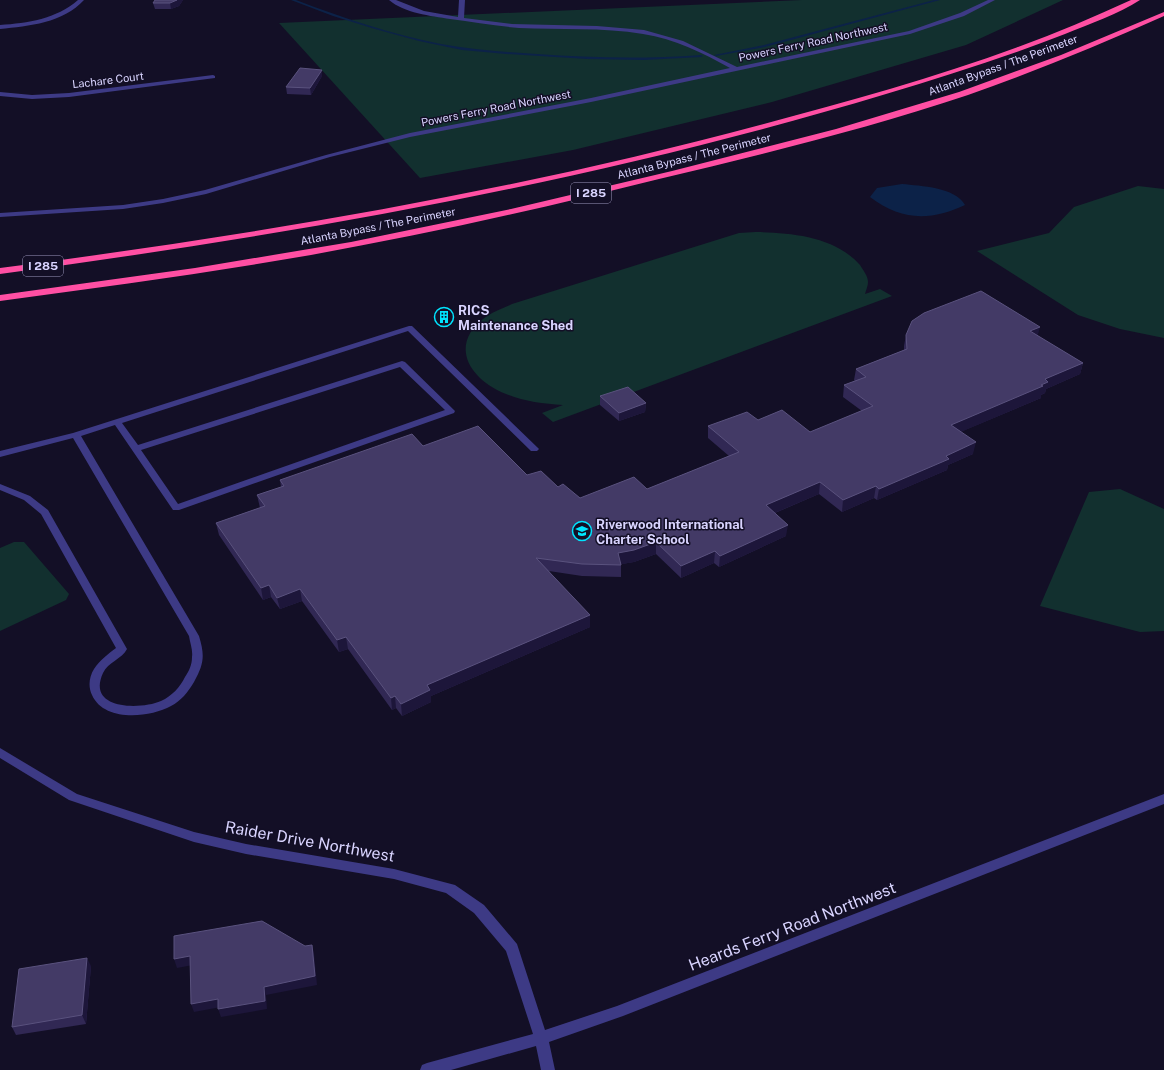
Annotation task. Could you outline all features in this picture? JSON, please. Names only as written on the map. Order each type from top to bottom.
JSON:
[{"type":"highway","name":"Atlanta Bypass / The Perimeter","points":[[0,271],[85,260],[286,229],[452,198],[637,159],[835,108],[911,84],[1061,33],[1137,0]]},
{"type":"highway","name":"Atlanta Bypass / The Perimeter","points":[[0,298],[220,266],[401,235],[507,213],[765,152],[862,125],[963,93],[1048,63],[1164,14]]},
{"type":"street","points":[[0,27],[18,26],[48,19],[62,14],[81,0]]},
{"type":"street","points":[[392,0],[428,13],[461,19],[519,26],[593,27],[644,32],[665,36],[686,43],[710,54],[736,69]]},
{"type":"street","points":[[461,19],[462,0]]},
{"type":"street","name":"Powers Ferry Road Northwest","points":[[0,216],[124,207],[206,192],[328,156],[410,135],[591,100],[910,32],[948,21],[992,0]]},
{"type":"street","name":"Lachare Court","points":[[2,97],[69,95],[213,77]]},
{"type":"street","points":[[0,454],[76,435],[410,328],[534,449]]},
{"type":"street","points":[[116,422],[176,508],[451,411],[402,364],[136,450]]},
{"type":"street","points":[[0,487],[27,498],[45,512],[122,649],[104,663],[98,672],[95,681],[95,690],[98,698],[114,709],[126,712],[152,709],[176,698],[185,690],[191,681],[198,659],[194,636],[76,435]]},
{"type":"street","name":"Raider Drive Northwest","points":[[0,752],[73,796],[194,837],[246,849],[394,874],[450,889],[479,909],[512,948],[541,1038],[548,1070]]},
{"type":"street","name":"Heards Ferry Road Northwest","points":[[427,1070],[541,1038],[633,1006],[1164,799]]},
{"type":"green space","points":[[802,0],[1063,0],[966,45],[772,102],[573,150],[420,178],[279,23]]},
{"type":"green space","points":[[1138,186],[1164,189],[1164,338],[1120,329],[1078,315],[977,251],[1049,233],[1074,207]]},
{"type":"green space","points":[[756,232],[798,235],[825,242],[838,248],[850,255],[860,265],[865,273],[868,282],[865,294],[880,289],[892,296],[553,422],[542,413],[563,405],[533,402],[506,394],[482,379],[473,370],[468,360],[466,349],[468,338],[475,327],[487,316],[496,311],[512,304],[739,233]]},
{"type":"green space","points":[[1120,489],[1164,509],[1164,631],[1140,632],[1040,606],[1089,492]]},
{"type":"green space","points":[[14,542],[24,542],[69,594],[66,600],[0,631],[0,548]]},
{"type":"water","points":[[902,184],[937,188],[946,191],[954,194],[965,205],[940,214],[916,216],[893,211],[870,197],[877,188]]},
{"type":"building","points":[[155,0],[177,0],[170,3],[153,3]]},
{"type":"building","points":[[300,68],[322,70],[310,88],[286,87]]},
{"type":"building","points":[[981,291],[1040,327],[1030,331],[1083,363],[1045,379],[1048,382],[1041,385],[1043,386],[951,425],[976,442],[946,456],[949,459],[879,489],[876,486],[843,500],[820,482],[766,505],[788,525],[720,556],[715,551],[681,566],[656,542],[634,550],[618,553],[621,565],[582,564],[536,558],[590,615],[427,685],[430,690],[401,704],[395,696],[391,698],[346,637],[337,640],[300,589],[277,598],[269,585],[261,588],[216,523],[265,506],[257,495],[284,486],[280,480],[412,434],[423,446],[478,426],[527,475],[541,471],[558,487],[563,484],[580,498],[634,477],[647,489],[739,452],[708,426],[747,412],[758,420],[782,410],[810,432],[873,406],[844,385],[866,377],[856,369],[907,349],[906,335],[912,321],[924,313]]},
{"type":"building","points":[[628,387],[646,403],[619,413],[600,396]]},
{"type":"building","points":[[262,921],[305,946],[312,945],[315,976],[264,987],[265,1001],[218,1009],[218,999],[191,1004],[190,956],[174,959],[174,936]]},
{"type":"building","points":[[87,958],[82,1015],[12,1027],[19,969]]},
{"type":"waterway","points":[[293,0],[376,29],[462,49],[484,52],[587,58],[644,59],[701,56]]},
{"type":"waterway","points":[[716,55],[764,46],[938,0]]},
{"type":"place","name":"RICS Maintenance Shed","points":[[444,317]]},
{"type":"place","name":"Riverwood International Charter School","points":[[582,531]]}]
